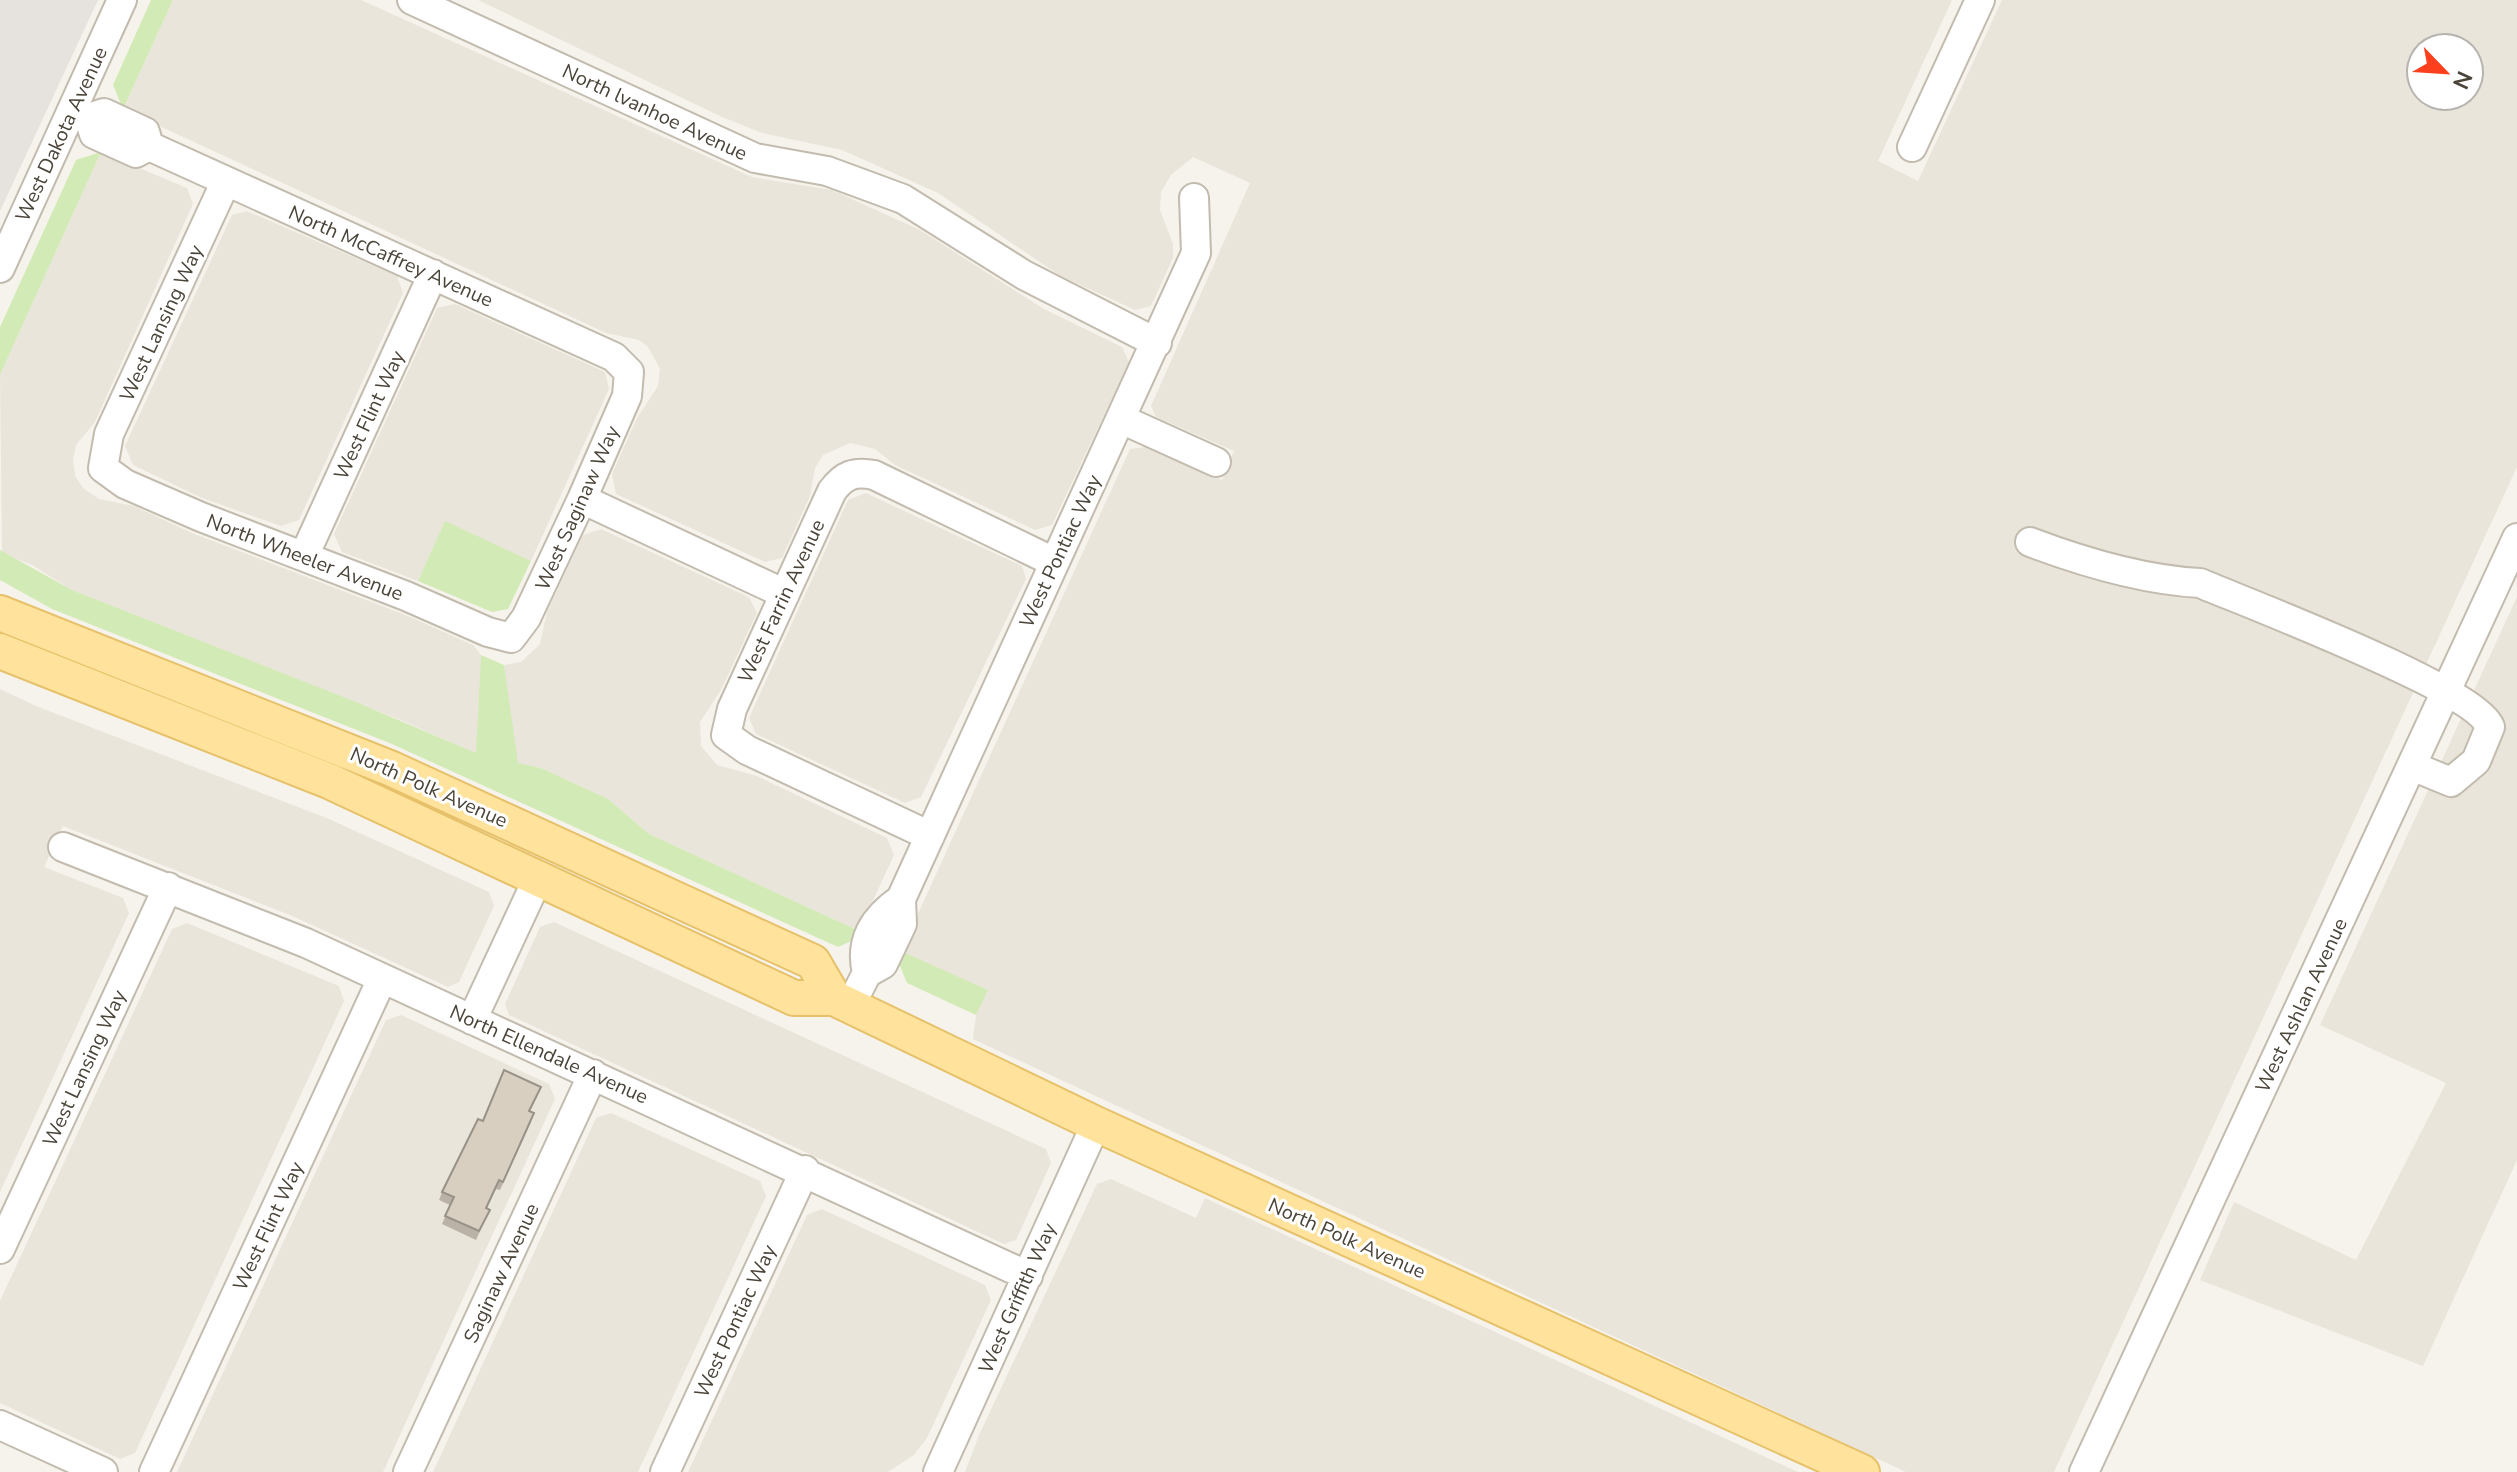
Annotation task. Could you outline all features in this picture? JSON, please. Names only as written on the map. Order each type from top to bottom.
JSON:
[{"type":"main road","name":"North Polk Avenue","points":[[0,613],[379,763],[813,962],[842,1002]]},
{"type":"main road","name":"North Polk Avenue","points":[[0,651],[329,781],[539,876],[794,998],[842,1002],[1096,1124],[1862,1472]]},
{"type":"street","name":"West Dakota Avenue","points":[[0,268],[80,114],[122,0]]},
{"type":"street","name":"North lvanhoe Avenue","points":[[412,0],[755,158],[827,171],[903,199],[1024,275],[1157,343]]},
{"type":"street","points":[[1912,147],[1980,0]]},
{"type":"street","name":"North McCaffrey Avenue","points":[[80,114],[104,113],[145,132],[149,146],[614,357],[629,372]]},
{"type":"street","name":"West Lansing Way","points":[[103,468],[109,434],[226,181]]},
{"type":"street","name":"West Pontiac Way","points":[[842,1002],[867,973],[883,964],[902,924],[901,899],[1157,343],[1196,253],[1194,198]]},
{"type":"street","name":"West Flint Way","points":[[304,556],[433,274]]},
{"type":"street","name":"West Saginaw Way","points":[[511,638],[526,618],[582,499],[627,396],[629,372]]},
{"type":"street","points":[[1121,419],[1216,462]]},
{"type":"street","name":"North Wheeler Avenue","points":[[103,468],[125,484],[488,632],[511,638]]},
{"type":"street","name":"West Farrin Avenue","points":[[930,836],[747,750],[726,735],[732,709],[832,491],[842,478],[857,472],[874,475],[1054,562]]},
{"type":"street","points":[[582,499],[785,594]]},
{"type":"street","name":"West Ashlan Avenue","points":[[2084,1472],[2517,538]]},
{"type":"street","points":[[2030,542],[2117,568],[2178,582],[2200,583],[2447,690],[2490,724],[2476,761],[2451,782],[2412,766]]},
{"type":"street","name":"North Ellendale Avenue","points":[[63,847],[293,937],[805,1170],[1028,1276]]},
{"type":"street","points":[[472,1020],[539,876]]},
{"type":"street","name":"West Lansing Way","points":[[0,1249],[168,887]]},
{"type":"street","name":"West Flint Way","points":[[154,1472],[382,979]]},
{"type":"street","name":"Saginaw Avenue","points":[[408,1472],[593,1074]]},
{"type":"street","name":"West Griffith Way","points":[[938,1472],[1096,1124]]},
{"type":"street","name":"West Pontiac Way","points":[[665,1472],[805,1170]]},
{"type":"street","points":[[0,1425],[103,1472]]},
{"type":"shaded area","points":[[0,0],[98,0],[0,211]]},
{"type":"shaded area","points":[[173,0],[361,0],[752,177],[832,190],[920,230],[1044,309],[1122,347],[1129,362],[1052,525],[1035,530],[895,465],[875,449],[850,443],[823,455],[815,468],[810,496],[782,558],[765,562],[616,494],[612,474],[637,418],[658,386],[660,369],[648,347],[639,340],[606,333],[123,109]]},
{"type":"shaded area","points":[[478,0],[1952,0],[1878,161],[1918,181],[2002,0],[2517,0],[2517,467],[2054,1472],[1906,1472],[973,1039],[976,1015],[987,990],[901,951],[1130,449],[1145,447],[1222,480],[1234,451],[1156,417],[1151,406],[1250,183],[1193,157],[1171,175],[1161,192],[1160,210],[1173,244],[1173,258],[1151,306],[1135,310],[1059,275],[938,193],[842,150],[762,133],[722,117]]},
{"type":"shaded area","points":[[101,152],[187,188],[193,204],[95,422],[76,445],[73,459],[75,476],[84,489],[99,499],[134,506],[192,533],[408,616],[473,645],[481,655],[477,754],[403,721],[72,590],[32,565],[2,553],[0,375]]},
{"type":"shaded area","points":[[247,211],[397,276],[403,293],[299,520],[281,526],[202,498],[133,465],[125,446],[232,215]]},
{"type":"shaded area","points":[[455,304],[605,372],[609,389],[531,561],[445,522],[418,581],[342,552],[334,534],[437,308]]},
{"type":"shaded area","points":[[866,493],[1022,566],[1026,579],[921,797],[905,803],[756,734],[749,718],[848,500]]},
{"type":"shaded area","points":[[601,529],[749,597],[757,613],[721,690],[700,722],[701,746],[717,765],[757,776],[887,838],[894,855],[859,931],[649,834],[608,799],[541,768],[517,763],[504,665],[521,662],[540,644],[547,612],[583,535]]},
{"type":"shaded area","points":[[2517,597],[2517,1160],[2423,1366],[2200,1280],[2234,1202],[2356,1260],[2446,1083],[2320,1025]]},
{"type":"shaded area","points":[[0,689],[36,706],[329,819],[489,892],[494,906],[459,982],[448,987],[290,915],[63,826],[44,867],[123,898],[129,913],[0,1192]]},
{"type":"shaded area","points":[[554,922],[1046,1149],[1051,1163],[1016,1240],[1004,1244],[509,1015],[505,1004],[540,927]]},
{"type":"shaded area","points":[[187,923],[339,986],[344,1001],[135,1453],[120,1459],[0,1403],[0,1301],[172,929]]},
{"type":"shaded area","points":[[401,1015],[549,1084],[555,1099],[383,1472],[177,1472],[386,1020]]},
{"type":"shaded area","points":[[611,1113],[760,1181],[766,1196],[638,1472],[433,1472],[596,1118]]},
{"type":"shaded area","points":[[1111,1179],[1196,1218],[1205,1198],[1798,1472],[965,1472],[979,1435],[1097,1184]]},
{"type":"shaded area","points":[[822,1209],[985,1285],[991,1300],[927,1438],[914,1455],[888,1472],[688,1472],[807,1215]]},
{"type":"green space","points":[[151,0],[173,0],[123,109],[113,85]]},
{"type":"green space","points":[[101,152],[0,375],[0,327],[76,160]]},
{"type":"green space","points":[[445,521],[531,561],[508,609],[492,612],[418,581]]},
{"type":"green space","points":[[0,550],[72,590],[476,753],[481,655],[504,665],[518,763],[541,768],[608,799],[649,834],[859,931],[856,939],[838,947],[392,744],[52,609],[0,580]]},
{"type":"green space","points":[[901,951],[988,990],[976,1015],[907,983],[898,961]]},
{"type":"building","points":[[504,1070],[541,1087],[529,1111],[534,1113],[503,1182],[499,1180],[486,1208],[490,1210],[479,1231],[445,1216],[454,1197],[442,1192],[478,1119],[483,1121]]}]
